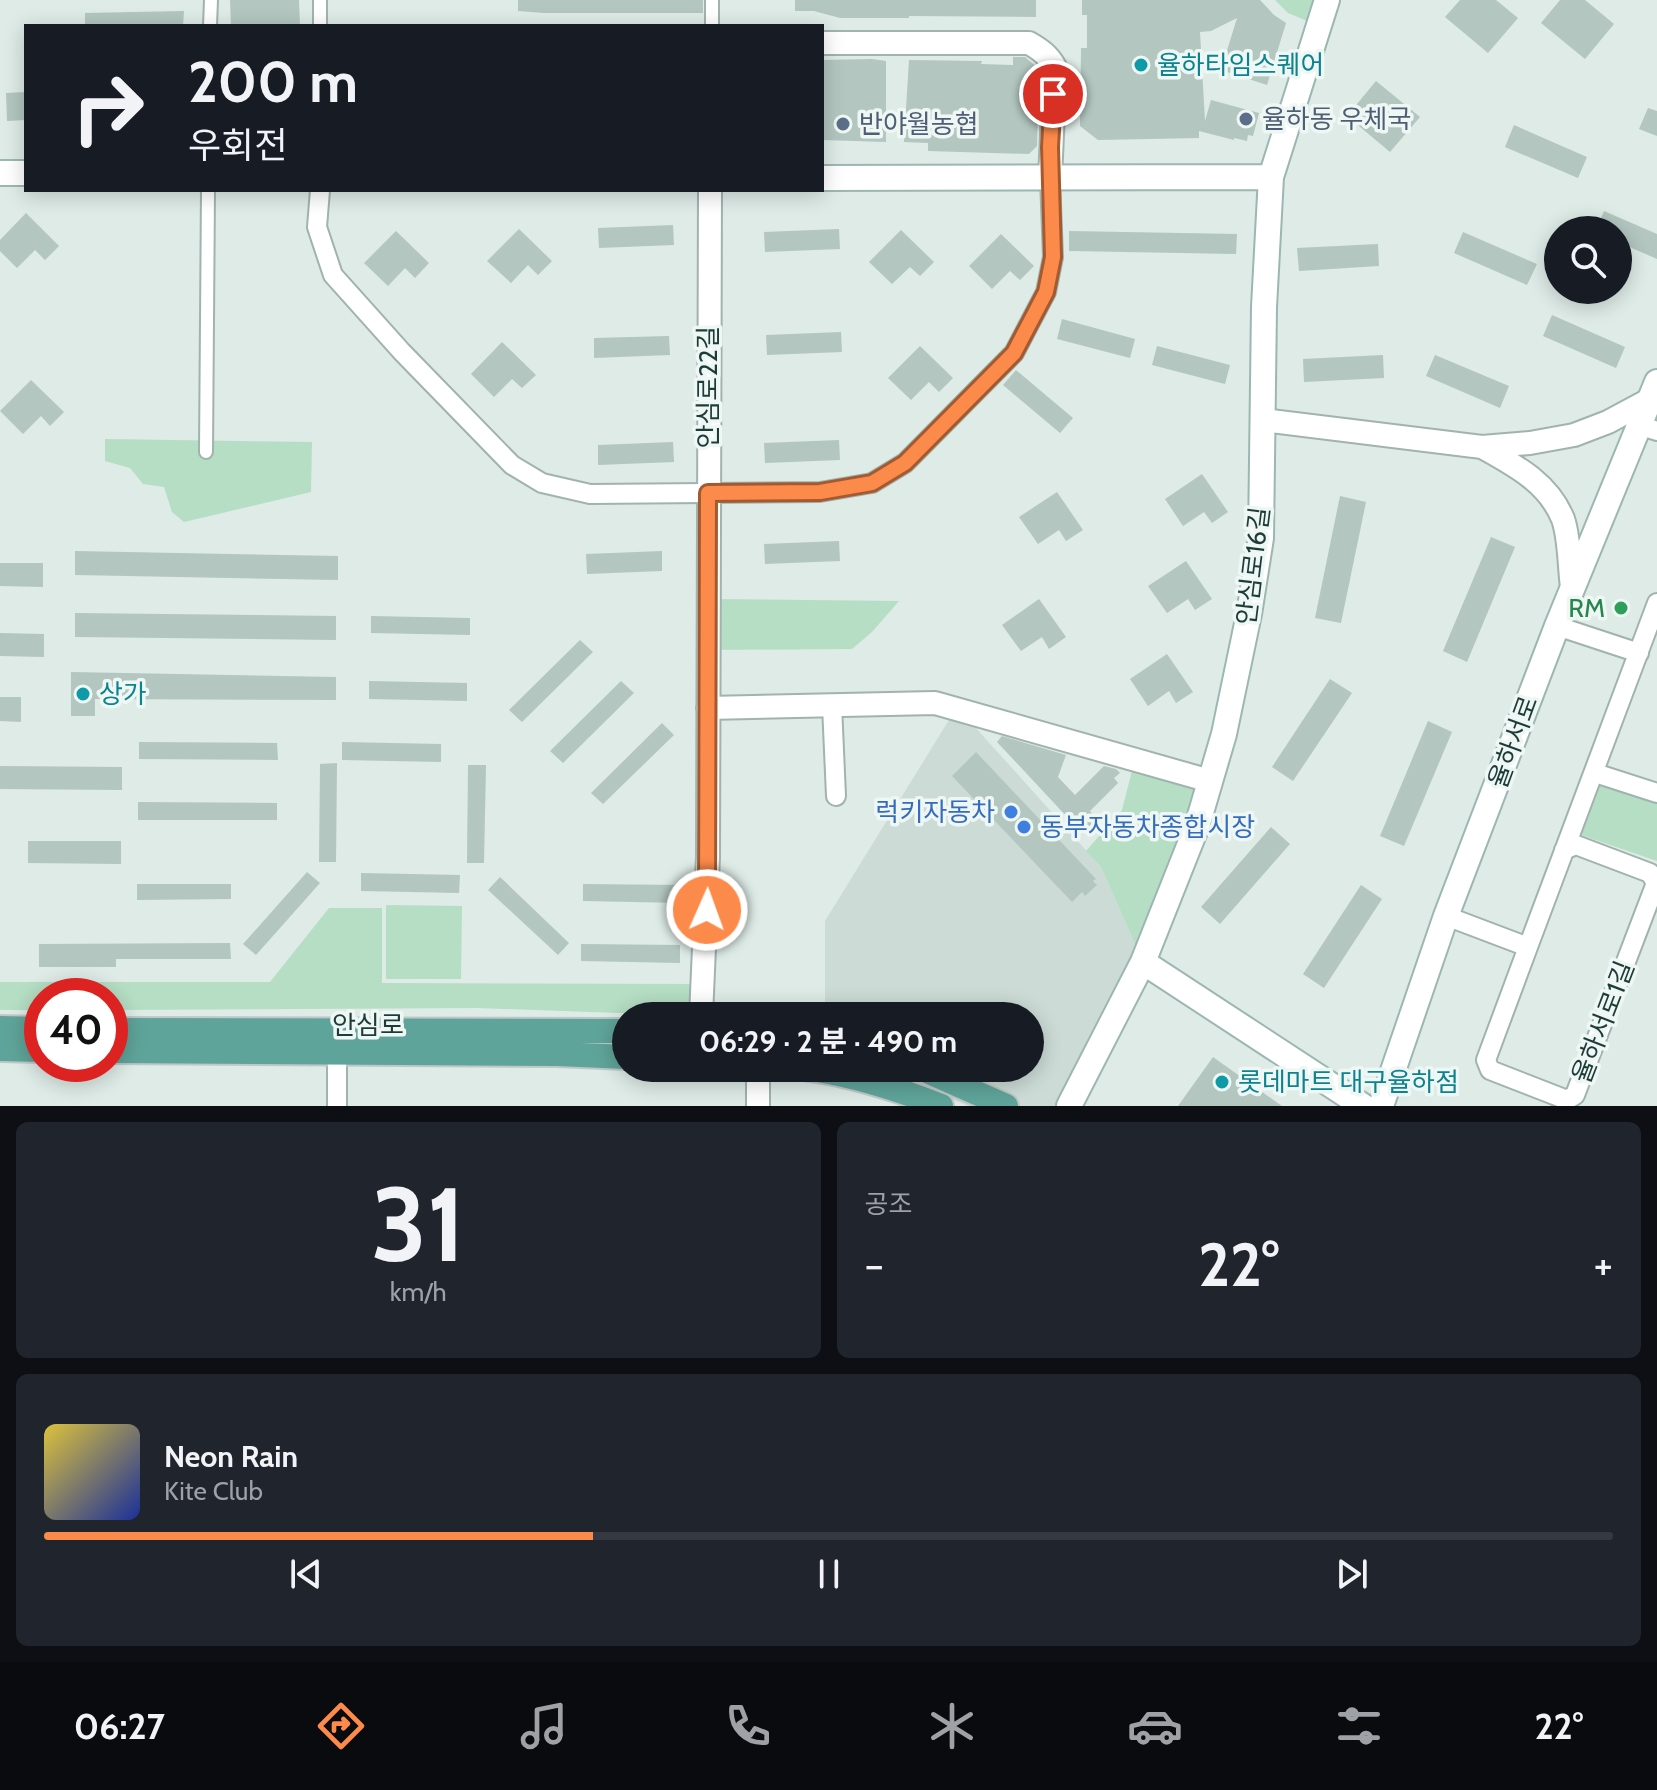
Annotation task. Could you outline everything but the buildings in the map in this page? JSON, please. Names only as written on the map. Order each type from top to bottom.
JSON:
[{"type":"main road","name":"안심로16길","points":[[1069,1106],[1143,962],[1197,826],[1224,734],[1261,538],[1264,307],[1271,177],[1327,0]]},
{"type":"main road","points":[[0,173],[24,173]]},
{"type":"main road","points":[[824,178],[1271,177]]},
{"type":"main road","name":"율하서로","points":[[1381,1106],[1446,916],[1572,587],[1648,428],[1653,391]]},
{"type":"main road","points":[[1143,962],[1363,1106]]},
{"type":"main road","points":[[0,1028],[24,1029]]},
{"type":"main road","name":"안심로","points":[[128,1030],[612,1031]]},
{"type":"main road","points":[[0,1049],[24,1050]]},
{"type":"main road","name":"안심로","points":[[128,1051],[612,1056]]},
{"type":"main road","points":[[866,1082],[941,1106]]},
{"type":"main road","points":[[952,1082],[1006,1106]]},
{"type":"street","points":[[210,24],[211,0]]},
{"type":"street","points":[[320,0],[320,24]]},
{"type":"street","points":[[712,0],[712,24]]},
{"type":"street","points":[[320,192],[317,227],[333,275],[402,352],[512,465],[542,483],[590,494],[820,492],[872,483],[905,463],[1014,353],[1046,292],[1053,257],[1050,179],[1055,67],[1049,55],[1029,43],[824,43]]},
{"type":"street","points":[[206,452],[208,192]]},
{"type":"street","name":"안심로22길","points":[[702,1002],[708,867],[710,192]]},
{"type":"street","points":[[1263,420],[1482,447],[1574,435],[1608,422],[1653,391]]},
{"type":"street","points":[[1482,447],[1523,470],[1547,491],[1564,521],[1572,587]]},
{"type":"street","name":"율하서로1길","points":[[1564,850],[1576,845],[1650,873],[1656,883],[1575,1095],[1567,1100],[1490,1070],[1486,1060],[1564,850],[1595,773],[1657,603]]},
{"type":"street","points":[[1557,626],[1639,653]]},
{"type":"street","points":[[708,708],[935,703],[1210,781]]},
{"type":"street","points":[[832,705],[836,796]]},
{"type":"street","points":[[1595,773],[1657,793]]},
{"type":"street","points":[[1446,916],[1528,947]]},
{"type":"street","points":[[337,1053],[337,1106]]},
{"type":"street","points":[[758,1082],[758,1106]]},
{"type":"shaded area","points":[[957,707],[1101,867],[1143,962],[1068,1106],[968,1106],[910,1082],[1044,1082],[1044,1002],[825,1002],[825,921]]},
{"type":"green space","points":[[1275,0],[1327,0],[1319,26],[1288,13]]},
{"type":"green space","points":[[105,439],[312,442],[311,492],[184,522],[172,512],[164,487],[143,484],[130,468],[105,461]]},
{"type":"green space","points":[[708,599],[899,601],[852,649],[708,650]]},
{"type":"green space","points":[[1135,759],[1210,781],[1143,962],[1101,867],[1086,851],[1122,810]]},
{"type":"green space","points":[[1600,783],[1657,802],[1657,861],[1581,835]]},
{"type":"green space","points":[[386,905],[462,906],[461,979],[386,979]]},
{"type":"green space","points":[[329,908],[382,908],[382,983],[703,984],[702,1002],[612,1002],[612,1013],[478,1008],[128,1010],[128,982],[270,982]]},
{"type":"green space","points":[[0,982],[24,982],[24,1010],[0,1010]]},
{"type":"place","name":"율하타임스퀘어","points":[[1141,65]]},
{"type":"place","name":"율하동 우체국","points":[[1246,119]]},
{"type":"place","name":"반야월농협","points":[[843,124]]},
{"type":"place","name":"RM","points":[[1621,608]]},
{"type":"place","name":"상가","points":[[83,694]]},
{"type":"place","name":"럭키자동차","points":[[1011,812]]},
{"type":"place","name":"동부자동차종합시장","points":[[1024,827]]},
{"type":"place","name":"롯데마트 대구율하점","points":[[1222,1082]]},
{"type":"route","points":[[707,910],[708,493],[820,492],[872,483],[905,463],[1014,353],[1046,292],[1053,257],[1050,179],[1053,94]]}]
